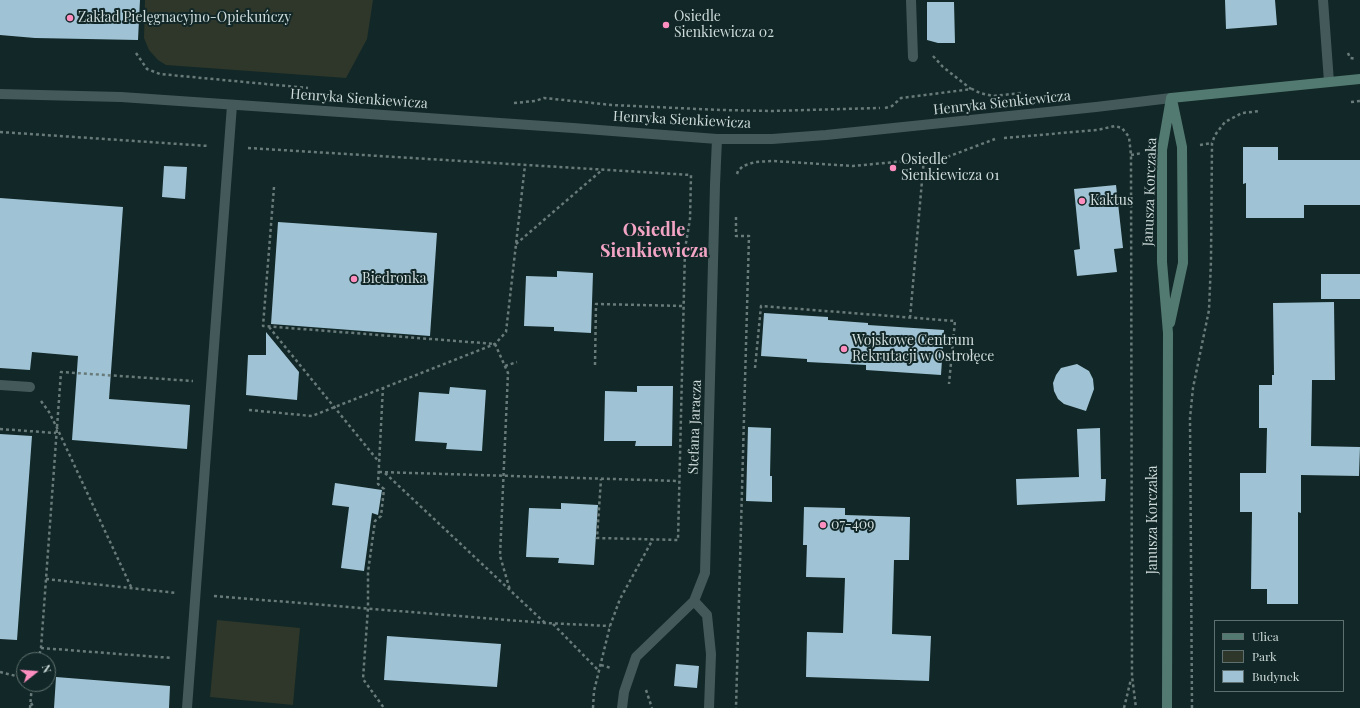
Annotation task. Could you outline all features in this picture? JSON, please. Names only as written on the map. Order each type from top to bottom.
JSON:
[{"type":"street","points":[[911,0],[913,56]]},
{"type":"street","points":[[1323,0],[1329,82]]},
{"type":"street","name":"Henryka Sienkiewicza","points":[[0,94],[121,97],[717,139],[772,139],[826,135],[1360,79]]},
{"type":"street","name":"Janusza Korczaka","points":[[1167,708],[1168,333],[1162,262],[1162,150],[1171,98]]},
{"type":"street","name":"Janusza Korczaka","points":[[1168,333],[1183,263],[1182,147],[1171,98]]},
{"type":"street","points":[[187,708],[232,105]]},
{"type":"street","name":"Stefana Jaracza","points":[[694,601],[705,574],[717,139]]},
{"type":"street","points":[[0,385],[30,387]]},
{"type":"street","points":[[622,708],[624,692],[636,657],[694,601],[707,615],[711,654],[709,708]]},
{"type":"path","points":[[136,53],[147,69],[160,74],[315,89]]},
{"type":"path","points":[[930,53],[943,67],[972,89],[980,93],[993,96],[1024,93]]},
{"type":"path","points":[[512,103],[535,101],[544,98],[612,105],[720,110],[779,111],[886,108],[892,106],[900,98],[972,89]]},
{"type":"path","points":[[1345,102],[1360,101]]},
{"type":"path","points":[[1192,708],[1190,418],[1194,388],[1210,310],[1212,143],[1215,135],[1225,122],[1242,113],[1264,110]]},
{"type":"path","points":[[736,180],[738,171],[743,166],[755,162],[774,161],[853,166],[947,157],[994,139],[1097,130],[1115,126],[1122,128],[1129,137],[1131,155],[1132,676],[1136,708]]},
{"type":"path","points":[[0,132],[691,175],[690,219],[685,249],[678,540],[597,538],[601,479]]},
{"type":"path","points":[[910,318],[924,158]]},
{"type":"path","points":[[249,410],[312,416],[334,406],[495,344],[506,332],[525,165]]},
{"type":"path","points":[[516,244],[603,170]]},
{"type":"path","points":[[274,187],[263,326],[495,344]]},
{"type":"path","points":[[736,214],[736,236],[749,236],[736,708]]},
{"type":"path","points":[[595,365],[596,304],[684,306]]},
{"type":"path","points":[[755,368],[761,306],[910,318],[955,322],[949,384]]},
{"type":"path","points":[[269,326],[379,462]]},
{"type":"path","points":[[495,344],[508,373],[500,556],[510,590]]},
{"type":"path","points":[[505,366],[518,362]]},
{"type":"path","points":[[40,652],[60,372],[211,382]]},
{"type":"path","points":[[30,387],[49,412],[132,589]]},
{"type":"path","points":[[383,387],[378,484],[384,489],[381,516],[375,521],[368,572],[368,608],[363,679],[384,708]]},
{"type":"path","points":[[0,429],[56,432]]},
{"type":"path","points":[[379,472],[679,482]]},
{"type":"path","points":[[385,472],[545,623]]},
{"type":"path","points":[[593,708],[594,692],[610,626],[620,599],[653,539]]},
{"type":"path","points":[[46,579],[132,589],[545,623],[610,626]]},
{"type":"path","points":[[553,623],[599,672]]},
{"type":"path","points":[[41,648],[191,659]]},
{"type":"path","points":[[0,672],[16,676]]},
{"type":"path","points":[[1124,708],[1132,676]]},
{"type":"path","points":[[30,708],[31,692]]},
{"type":"path","points":[[30,703],[34,708]]},
{"type":"green space","points":[[145,0],[373,0],[367,39],[346,78],[166,65],[158,60],[149,50],[144,38]]},
{"type":"green space","points":[[217,620],[300,628],[293,705],[210,697]]},
{"type":"building","name":"Zakład Pielęgnacyjno-Opiekuńczy","points":[[0,0],[140,0],[138,40],[35,38],[0,35]]},
{"type":"building","points":[[1225,0],[1275,0],[1277,25],[1226,29]]},
{"type":"building","points":[[927,2],[954,2],[955,43],[938,43],[927,40]]},
{"type":"building","points":[[1243,147],[1278,147],[1278,160],[1360,160],[1360,205],[1304,205],[1304,218],[1246,218],[1246,183],[1243,184]]},
{"type":"building","points":[[164,166],[187,167],[185,199],[162,197]]},
{"type":"building","points":[[1116,185],[1123,248],[1114,249],[1117,272],[1077,276],[1074,250],[1080,249],[1074,189]]},
{"type":"building","points":[[0,198],[123,207],[109,399],[190,405],[187,449],[72,440],[78,356],[32,352],[30,370],[0,368]]},
{"type":"building","name":"Biedronka","points":[[278,222],[437,233],[430,336],[271,324]]},
{"type":"building","points":[[557,271],[593,273],[591,333],[554,331],[554,327],[524,326],[526,276],[557,277]]},
{"type":"building","points":[[1321,274],[1360,274],[1360,299],[1321,299]]},
{"type":"building","points":[[1334,302],[1335,380],[1312,380],[1311,446],[1360,447],[1359,476],[1301,475],[1301,513],[1298,512],[1298,604],[1267,604],[1267,589],[1251,589],[1252,512],[1240,512],[1240,473],[1266,473],[1267,428],[1259,428],[1259,385],[1272,385],[1272,375],[1274,375],[1273,303]]},
{"type":"building","points":[[764,313],[828,317],[828,320],[868,323],[868,325],[944,330],[941,375],[866,370],[866,365],[807,362],[807,359],[761,356]]},
{"type":"building","points":[[266,332],[299,372],[297,400],[246,395],[248,355],[266,355]]},
{"type":"building","points":[[1077,364],[1089,371],[1093,379],[1094,389],[1086,411],[1064,404],[1058,399],[1054,391],[1053,383],[1061,368]]},
{"type":"building","points":[[637,386],[673,386],[672,446],[635,446],[636,441],[604,441],[605,391],[637,392]]},
{"type":"building","points":[[450,387],[486,390],[482,451],[446,449],[447,443],[415,441],[419,392],[449,394]]},
{"type":"building","points":[[748,427],[771,428],[770,476],[772,476],[772,502],[746,501]]},
{"type":"building","points":[[1100,428],[1101,479],[1106,479],[1105,501],[1017,505],[1016,479],[1079,477],[1077,429]]},
{"type":"building","points":[[0,434],[32,436],[17,640],[0,639]]},
{"type":"building","points":[[335,483],[382,490],[378,515],[372,513],[364,571],[341,568],[349,507],[332,505]]},
{"type":"building","points":[[561,503],[598,505],[594,565],[558,563],[559,558],[526,557],[529,508],[561,509]]},
{"type":"building","points":[[804,507],[845,508],[845,515],[910,517],[909,560],[894,560],[892,634],[931,636],[929,681],[806,677],[807,632],[843,633],[845,578],[806,577],[807,545],[803,545]]},
{"type":"building","points":[[387,636],[501,644],[497,687],[384,680]]},
{"type":"building","points":[[676,664],[699,666],[697,688],[674,686]]},
{"type":"building","points":[[56,677],[170,686],[169,708],[54,708]]},
{"type":"place","name":"Zakład Pielęgnacyjno-Opiekuńczy","points":[[70,18]]},
{"type":"place","name":"Osiedle Sienkiewicza 02","points":[[666,25]]},
{"type":"place","name":"Osiedle Sienkiewicza 01","points":[[893,168]]},
{"type":"place","name":"Kaktus","points":[[1082,201]]},
{"type":"place","name":"Biedronka","points":[[354,279]]},
{"type":"place","name":"Wojskowe Centrum Rekrutacji w Ostrołęce","points":[[844,349]]},
{"type":"place","name":"07-409","points":[[823,525]]},
{"type":"district","name":"Osiedle Sienkiewicza","points":[[654,240]]}]
